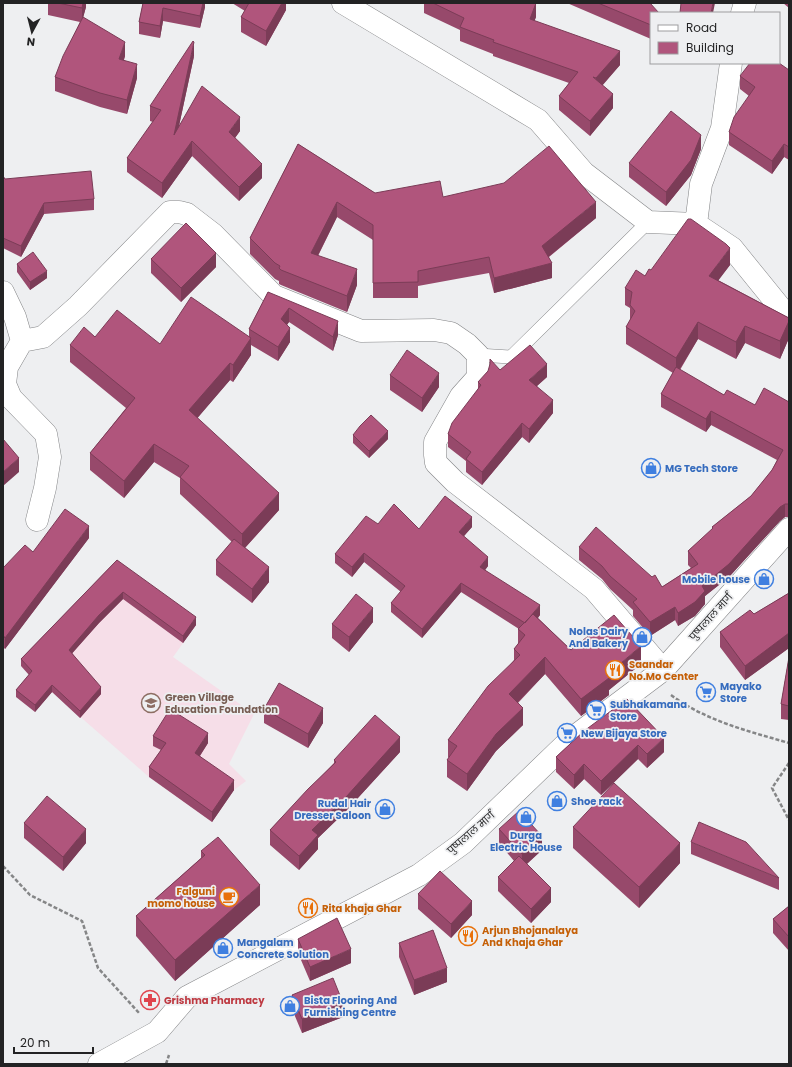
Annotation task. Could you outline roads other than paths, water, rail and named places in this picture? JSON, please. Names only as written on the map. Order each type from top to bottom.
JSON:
[{"type":"street","points":[[343,3],[538,120],[584,173],[648,222],[696,224],[732,248],[783,311],[789,315]]},
{"type":"street","points":[[696,224],[701,184],[722,128],[732,64]]},
{"type":"street","points":[[22,340],[42,337],[78,306],[170,212],[187,214],[213,234],[274,296],[361,331],[434,330],[451,333],[467,344],[478,355],[478,376],[461,396],[435,442],[434,455],[436,463],[455,482],[594,589],[656,675]]},
{"type":"street","points":[[3,292],[15,317],[22,340],[7,367],[5,384],[11,398],[46,434],[50,458],[45,488],[37,520]]},
{"type":"street","name":"पुष्पलाल मार्ग","points":[[99,1064],[158,1032],[188,997],[419,874],[463,843],[570,740],[656,675],[789,530]]},
{"type":"lane","points":[[478,355],[511,357],[648,222]]},
{"type":"place","name":"MG Tech Store","points":[[651,468]]},
{"type":"place","name":"Mobile house","points":[[764,579]]},
{"type":"place","name":"Nolas Dairy And Bakery","points":[[642,637]]},
{"type":"place","name":"Saandar No.Mo Center","points":[[615,670]]},
{"type":"place","name":"Mayako Store","points":[[706,692]]},
{"type":"place","name":"Green Village Education Foundation","points":[[151,703]]},
{"type":"place","name":"Subhakamana Store","points":[[596,710]]},
{"type":"place","name":"New Bijaya Store","points":[[567,733]]},
{"type":"place","name":"Shoe rack","points":[[557,801]]},
{"type":"place","name":"Rudal Hair Dresser Saloon","points":[[385,809]]},
{"type":"place","name":"Durga Electric House","points":[[526,817]]},
{"type":"place","name":"Falguni momo house","points":[[229,897]]},
{"type":"place","name":"Rita khaja Ghar","points":[[308,908]]},
{"type":"place","name":"Arjun Bhojanalaya And Khaja Ghar","points":[[468,936]]},
{"type":"place","name":"Mangalam Concrete Solution","points":[[223,948]]},
{"type":"place","name":"Grishma Pharmacy","points":[[150,1000]]},
{"type":"place","name":"Bista Flooring And Furnishing Centre","points":[[290,1006]]}]
